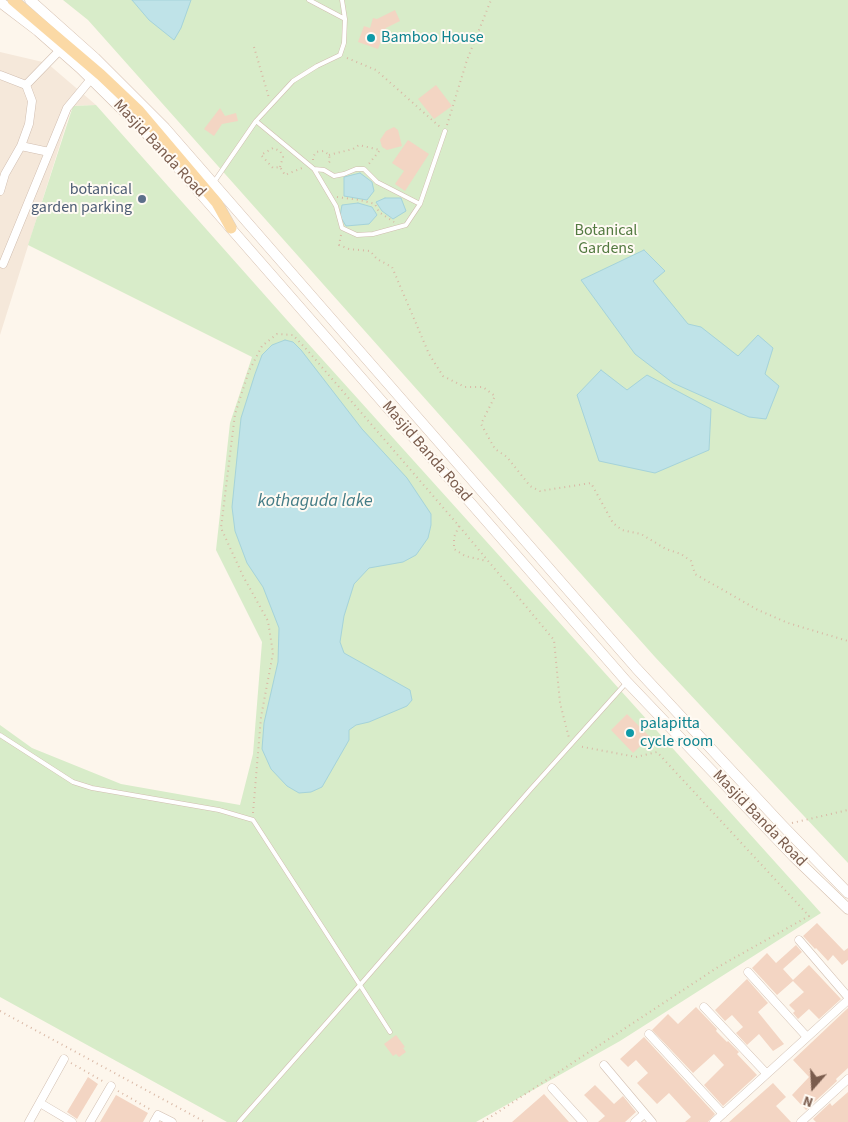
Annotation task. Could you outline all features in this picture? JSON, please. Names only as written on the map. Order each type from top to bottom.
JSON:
[{"type":"main road","points":[[13,0],[101,75],[139,111],[217,202],[232,228]]},
{"type":"main road","name":"Masjid Banda Road","points":[[30,0],[95,58],[165,128],[636,668],[848,893]]},
{"type":"main road","name":"Masjid Banda Road","points":[[0,2],[60,50],[91,78],[158,145],[627,682],[848,909]]},
{"type":"main road","points":[[813,875],[822,866]]},
{"type":"street","points":[[26,84],[60,50]]},
{"type":"street","points":[[0,75],[26,84]]},
{"type":"street","points":[[3,264],[67,108],[91,78]]},
{"type":"street","points":[[0,191],[5,174],[22,146],[29,124],[32,101],[26,84]]},
{"type":"street","points":[[22,146],[49,152]]},
{"type":"street","points":[[714,1122],[848,998],[799,940]]},
{"type":"street","points":[[748,972],[807,1036]]},
{"type":"street","points":[[704,1007],[766,1073]]},
{"type":"street","points":[[649,1034],[723,1114]]},
{"type":"street","points":[[29,1122],[64,1060]]},
{"type":"street","points":[[604,1065],[652,1122]]},
{"type":"street","points":[[805,1121],[848,1079]]},
{"type":"street","points":[[90,1122],[111,1086]]},
{"type":"street","points":[[552,1088],[584,1122]]},
{"type":"street","points":[[40,1103],[72,1122]]},
{"type":"street","points":[[635,1122],[644,1114]]},
{"type":"street","points":[[156,1118],[172,1122]]},
{"type":"lane","points":[[309,0],[345,19]]},
{"type":"lane","points":[[213,183],[256,121],[293,81],[317,66],[340,55],[344,43],[345,19],[342,0]]},
{"type":"lane","points":[[256,121],[314,169],[336,206],[342,228],[357,234],[373,234],[406,225],[420,204],[445,131]]},
{"type":"lane","points":[[314,169],[324,170],[334,176],[356,169],[364,170],[377,182],[420,204]]},
{"type":"lane","points":[[239,1122],[627,682]]},
{"type":"lane","points":[[0,735],[73,782],[92,788],[219,810],[253,820],[390,1032]]},
{"type":"path","points":[[340,55],[376,70],[445,131],[467,60],[491,0]]},
{"type":"path","points":[[254,47],[271,105]]},
{"type":"path","points":[[329,155],[353,149],[359,145],[380,150],[364,170]]},
{"type":"path","points":[[280,167],[273,168],[260,155],[273,148],[280,151],[283,157],[280,167],[285,175],[308,164]]},
{"type":"path","points":[[314,169],[313,157],[316,152],[324,151],[329,155],[330,161],[324,170]]},
{"type":"path","points":[[330,196],[375,204],[379,212],[400,227]]},
{"type":"path","points":[[342,228],[339,245],[349,249],[370,251],[377,259],[392,267],[429,354],[443,376],[465,387],[483,387],[495,396],[481,424],[495,449],[506,457],[530,486],[540,491],[591,482],[613,523],[622,530],[641,534],[666,549],[681,554],[691,561],[694,574],[758,610],[788,623],[848,641]]},
{"type":"path","points":[[253,820],[261,717],[273,653],[268,621],[243,576],[221,528],[235,414],[249,371],[262,346],[277,334],[293,335],[554,640],[560,703],[570,745],[636,757],[657,752],[809,916],[718,967],[483,1122]]},
{"type":"path","points":[[458,526],[454,537],[454,549],[465,556],[487,561]]},
{"type":"path","points":[[782,825],[848,810]]},
{"type":"path","points":[[0,1011],[205,1122]]},
{"type":"path","points":[[64,1060],[111,1086],[156,1118]]},
{"type":"shaded area","points":[[0,52],[47,63],[96,105],[72,106],[0,335]]},
{"type":"green space","name":"Botanical Gardens","points":[[63,0],[848,0],[848,863],[655,657],[88,20]]},
{"type":"green space","points":[[96,105],[286,319],[821,913],[620,1041],[476,1122],[227,1122],[0,997],[0,725],[32,748],[121,784],[240,805],[253,754],[262,642],[216,550],[230,423],[252,357],[28,245],[73,106]]},
{"type":"water","points":[[132,0],[191,0],[181,28],[174,40],[149,20]]},
{"type":"water","points":[[360,173],[372,182],[374,191],[367,200],[344,196],[344,177]]},
{"type":"water","points":[[385,198],[401,198],[406,211],[393,219],[382,211],[376,202]]},
{"type":"water","points":[[358,203],[372,207],[377,215],[369,224],[346,226],[340,216],[342,205]]},
{"type":"water","points":[[644,250],[665,271],[653,281],[688,324],[701,327],[738,356],[758,335],[773,348],[765,374],[779,386],[766,419],[749,417],[673,383],[635,354],[581,280]]},
{"type":"water","name":"kothaguda lake","points":[[285,340],[293,342],[301,350],[362,429],[407,478],[431,514],[428,538],[416,555],[403,562],[369,568],[354,584],[344,616],[340,642],[344,653],[410,690],[412,700],[407,706],[369,722],[356,725],[349,730],[349,740],[322,787],[311,792],[299,793],[287,786],[271,769],[262,749],[264,723],[278,662],[279,628],[263,587],[247,563],[235,531],[232,507],[241,418],[262,355],[272,345]]},
{"type":"water","points":[[601,370],[627,390],[647,375],[711,409],[709,450],[655,473],[599,461],[577,395]]},
{"type":"building","points":[[395,10],[400,21],[386,28],[378,49],[358,42],[364,26],[370,28],[373,18],[377,19]]},
{"type":"building","points":[[436,85],[452,106],[434,119],[418,99]]},
{"type":"building","points":[[220,108],[225,116],[236,113],[238,121],[222,124],[214,136],[204,129]]},
{"type":"building","points":[[394,127],[398,130],[402,146],[387,150],[382,147],[380,140],[386,131]]},
{"type":"building","points":[[408,140],[429,154],[405,191],[395,184],[404,171],[392,163]]},
{"type":"building","name":"palapitta cycle room","points":[[627,714],[650,737],[633,753],[611,730]]},
{"type":"building","points":[[817,923],[844,951],[848,948],[848,960],[842,965],[833,955],[828,961],[803,936]]},
{"type":"building","points":[[796,945],[802,952],[783,969],[793,980],[809,965],[841,999],[819,1019],[809,1009],[798,1019],[793,1013],[795,1011],[789,1005],[804,992],[793,981],[777,995],[752,968],[767,953],[776,963]]},
{"type":"building","points":[[747,979],[768,1003],[758,1012],[784,1044],[773,1051],[759,1034],[747,1045],[736,1033],[743,1027],[732,1015],[725,1021],[715,1010]]},
{"type":"building","points":[[696,1007],[717,1029],[716,1031],[739,1052],[737,1054],[757,1075],[723,1106],[704,1085],[724,1065],[714,1054],[693,1073],[652,1030],[668,1014],[678,1024]]},
{"type":"building","points":[[848,1008],[848,1068],[806,1110],[792,1095],[809,1077],[793,1060]]},
{"type":"building","points":[[396,1035],[405,1047],[403,1048],[406,1052],[399,1057],[396,1054],[393,1056],[384,1044]]},
{"type":"building","points":[[644,1037],[715,1114],[708,1122],[685,1122],[691,1117],[669,1093],[657,1104],[637,1083],[648,1073],[636,1060],[628,1067],[620,1059]]},
{"type":"building","points":[[88,1077],[98,1084],[77,1119],[67,1112]]},
{"type":"building","points":[[773,1083],[786,1097],[776,1106],[791,1122],[729,1122]]},
{"type":"building","points":[[595,1085],[614,1104],[623,1096],[636,1112],[625,1122],[598,1122],[605,1116],[584,1095]]},
{"type":"building","points":[[848,1092],[848,1122],[816,1122],[813,1119],[830,1103],[832,1106]]},
{"type":"building","points":[[544,1094],[569,1122],[512,1122]]},
{"type":"building","points":[[116,1095],[148,1113],[143,1122],[100,1122]]},
{"type":"place","name":"Bamboo House","points":[[371,38]]},
{"type":"place","name":"botanical garden parking","points":[[142,199]]},
{"type":"place","name":"palapitta cycle room","points":[[630,733]]}]
